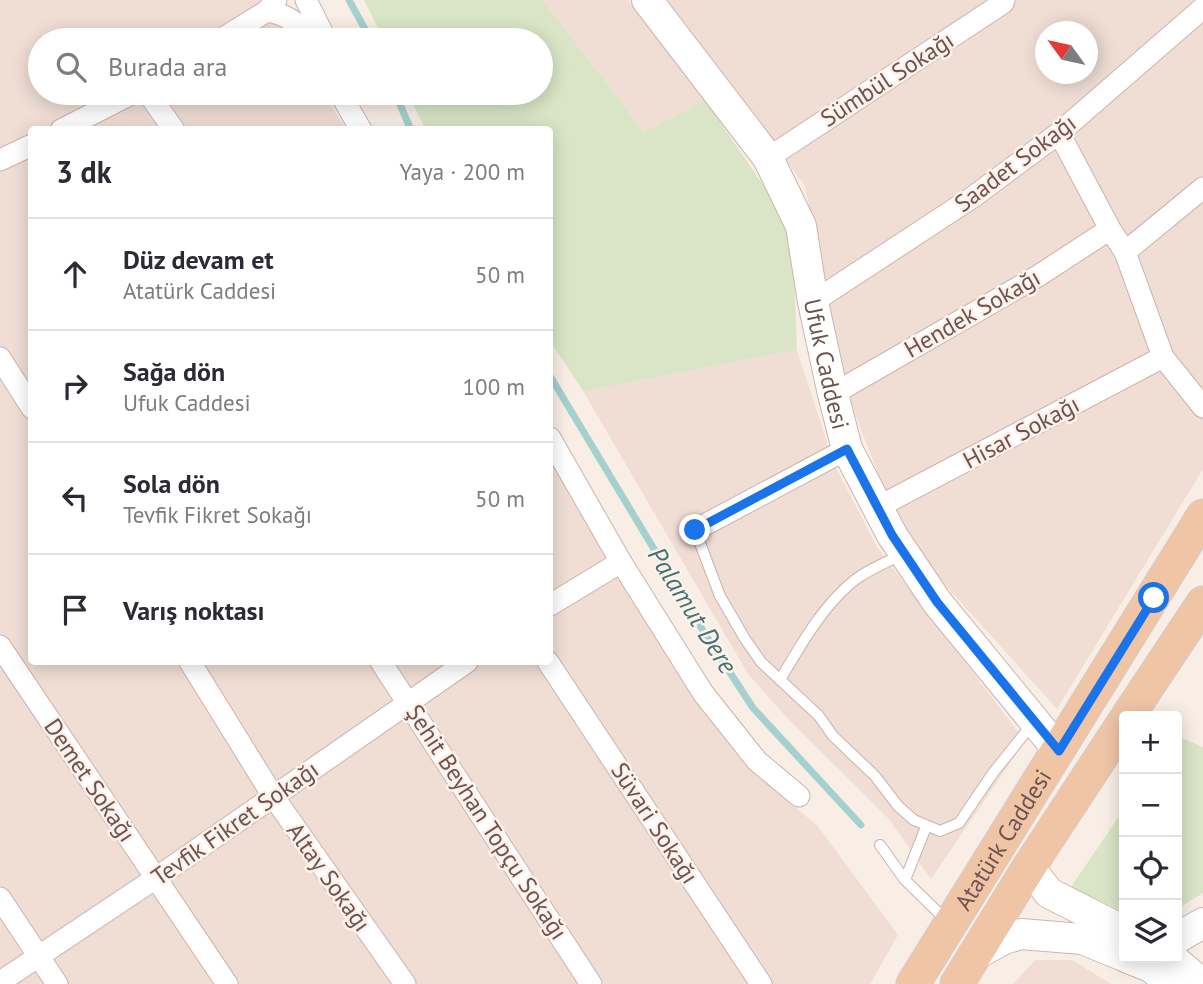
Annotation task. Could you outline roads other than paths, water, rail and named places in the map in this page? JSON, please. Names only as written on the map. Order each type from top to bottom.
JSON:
[{"type":"main road","name":"Atatürk Caddesi","points":[[913,984],[1203,516]]},
{"type":"main road","points":[[1131,711],[1203,603]]},
{"type":"main road","name":"Atatürk Caddesi","points":[[965,970],[1119,730]]},
{"type":"street","points":[[306,0],[320,28]]},
{"type":"street","name":"Sümbül Sokağı","points":[[768,158],[1005,1]]},
{"type":"street","name":"Ufuk Caddesi","points":[[656,3],[768,158],[801,226],[813,302],[847,449],[878,507],[937,602],[1059,751]]},
{"type":"street","points":[[238,28],[271,6],[302,28]]},
{"type":"street","name":"Saadet Sokağı","points":[[813,302],[973,197],[1059,133],[1203,8]]},
{"type":"street","points":[[69,126],[110,105]]},
{"type":"street","points":[[156,105],[171,126]]},
{"type":"street","points":[[347,105],[359,126]]},
{"type":"street","points":[[357,105],[367,126]]},
{"type":"street","points":[[1059,133],[1125,253],[1163,357],[1203,407]]},
{"type":"street","points":[[0,160],[28,150]]},
{"type":"street","points":[[1125,253],[1203,188]]},
{"type":"street","name":"Hendek Sokağı","points":[[833,394],[1038,276],[1110,229]]},
{"type":"street","name":"Hisar Sokağı","points":[[878,507],[1163,357]]},
{"type":"street","points":[[0,358],[28,402]]},
{"type":"street","points":[[553,443],[621,562],[703,693],[757,761],[799,796]]},
{"type":"street","points":[[695,530],[847,449]]},
{"type":"street","points":[[553,604],[621,562]]},
{"type":"street","name":"Demet Sokağı","points":[[0,646],[227,984]]},
{"type":"street","name":"Altay Sokağı","points":[[192,665],[273,796],[405,984]]},
{"type":"street","name":"Şehit Beyhan Topçu Sokağı","points":[[383,665],[591,984]]},
{"type":"street","name":"Tevfik Fikret Sokağı","points":[[0,982],[156,878],[463,665]]},
{"type":"street","name":"Süvari Sokağı","points":[[550,665],[761,984]]},
{"type":"street","points":[[1029,867],[1049,893],[1119,928]]},
{"type":"street","points":[[0,898],[57,984]]},
{"type":"street","points":[[1182,935],[1203,923]]},
{"type":"street","points":[[965,970],[1004,939],[1021,934],[1082,939],[1119,952]]},
{"type":"street","points":[[1150,963],[1202,984]]},
{"type":"lane","points":[[695,530],[726,607],[761,662],[819,716],[833,736],[875,776],[898,806],[926,827],[940,831],[960,823],[993,773],[1034,721]]},
{"type":"lane","points":[[780,680],[816,623],[856,579],[904,552]]},
{"type":"lane","points":[[905,880],[926,827]]},
{"type":"lane","points":[[880,845],[905,880],[950,924]]},
{"type":"waterway","name":"Palamut Dere","points":[[349,0],[364,28]]},
{"type":"waterway","name":"Palamut Dere","points":[[400,105],[409,126]]},
{"type":"waterway","name":"Palamut Dere","points":[[553,381],[705,634],[753,708],[861,825]]}]
